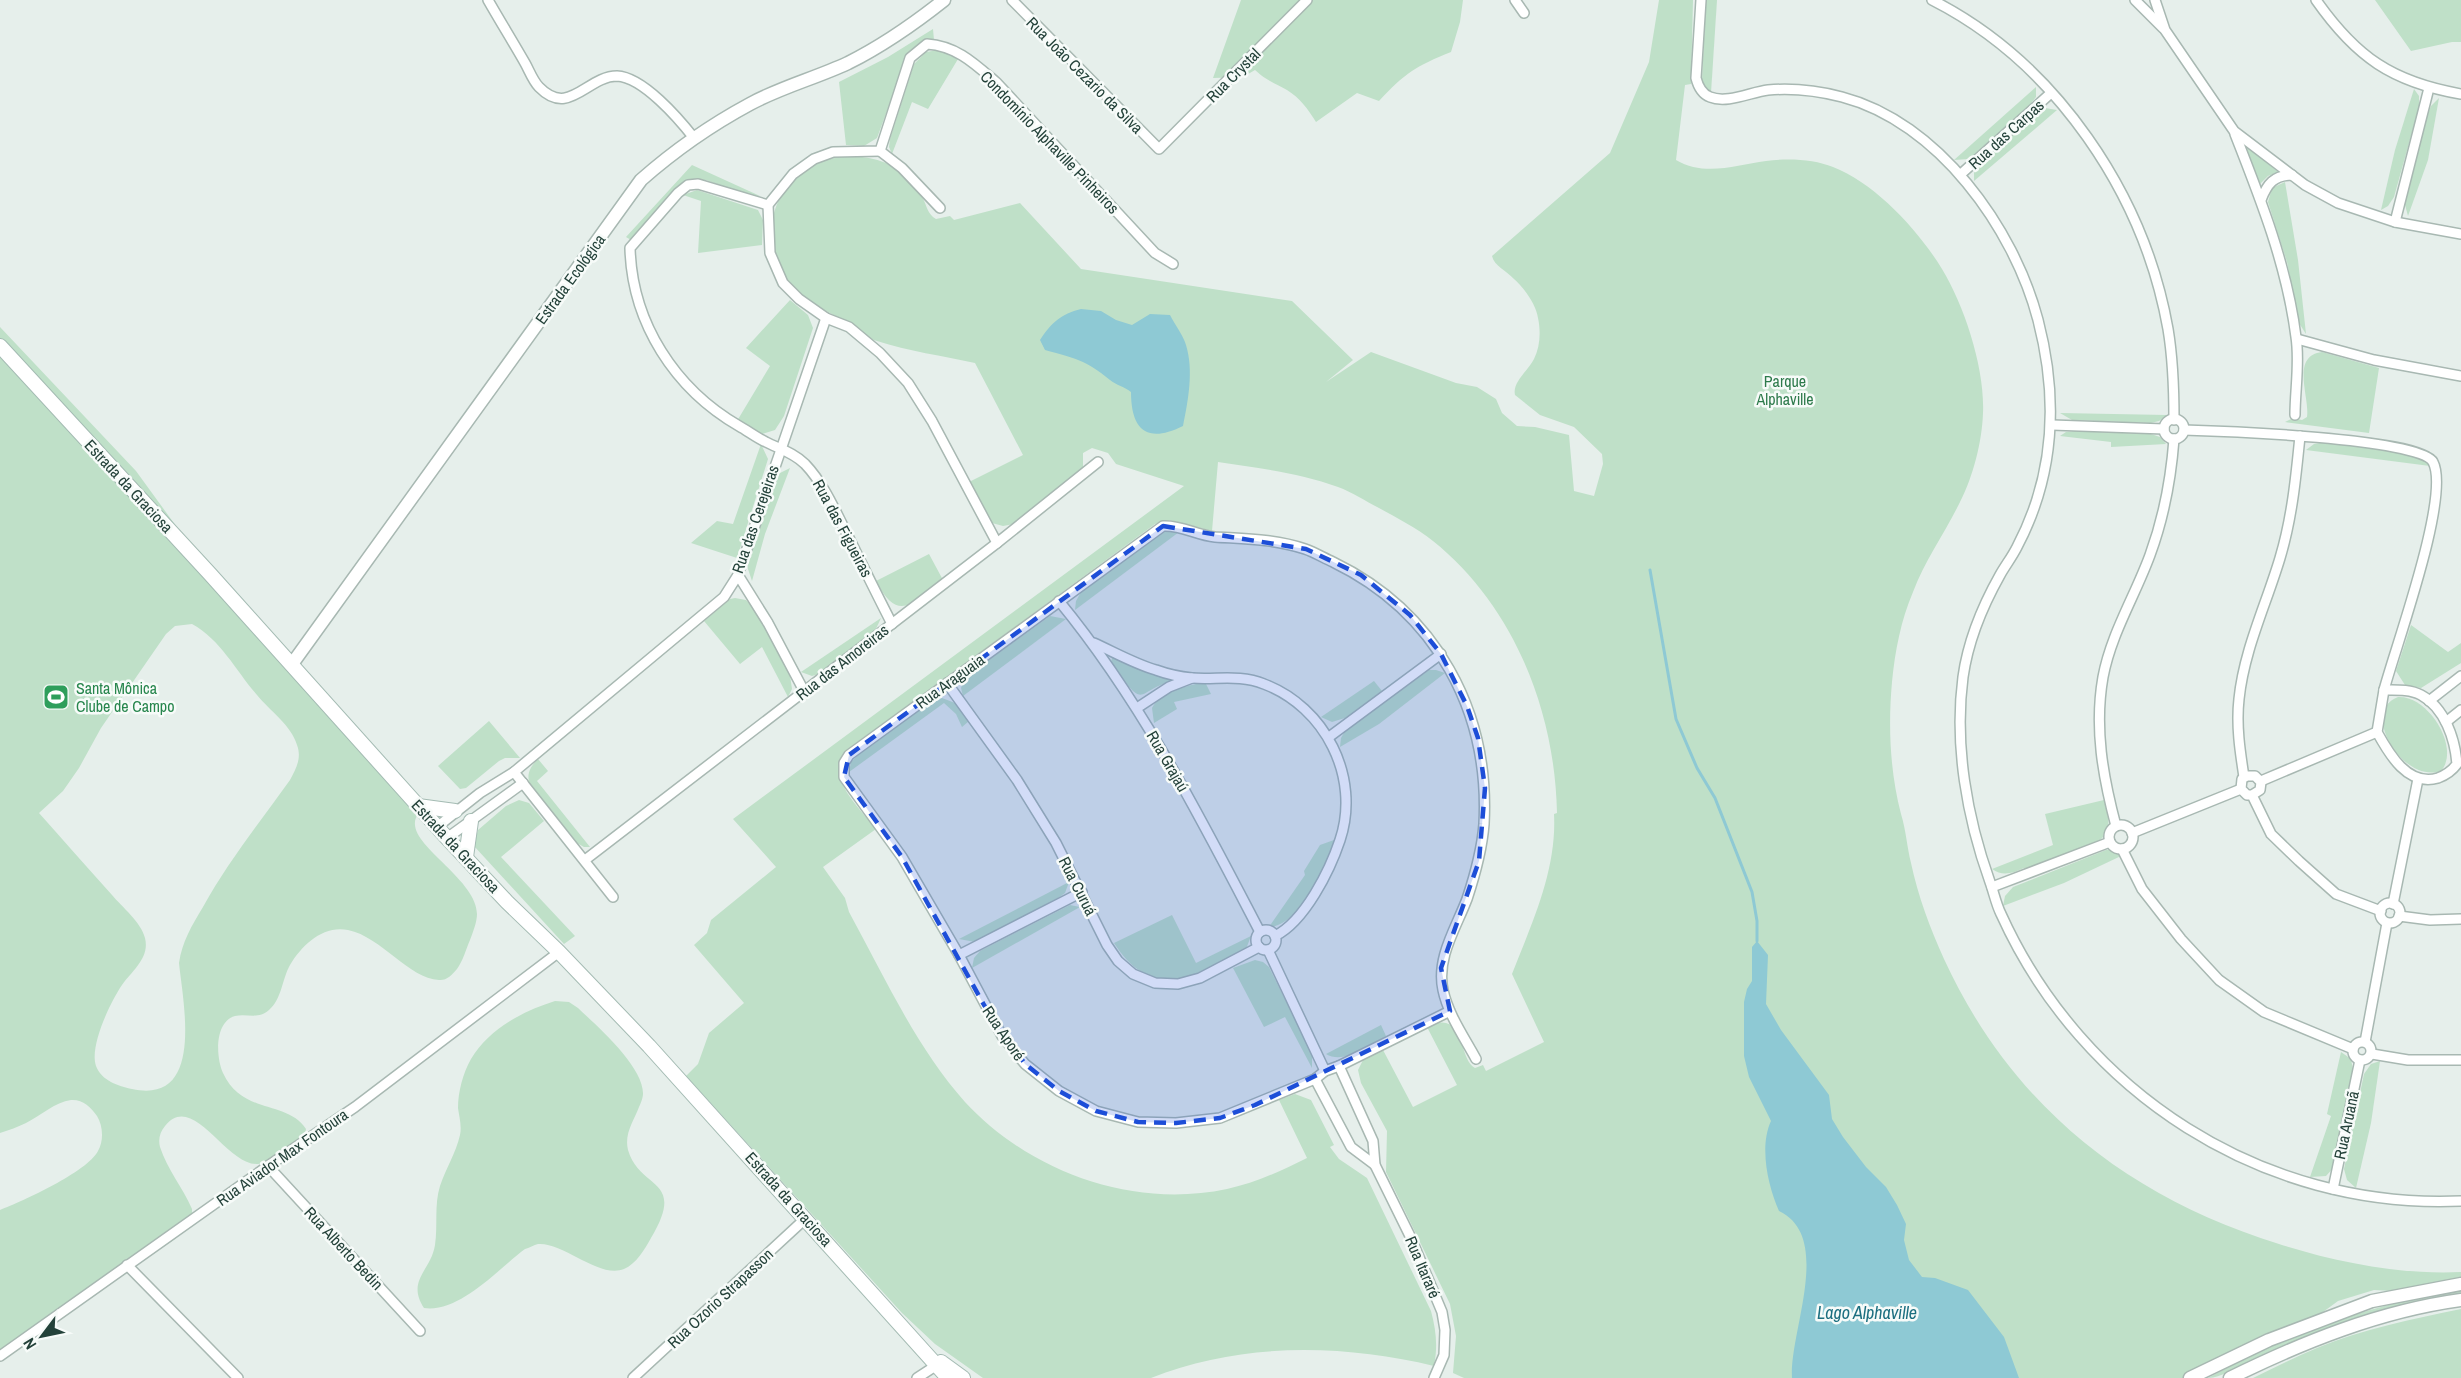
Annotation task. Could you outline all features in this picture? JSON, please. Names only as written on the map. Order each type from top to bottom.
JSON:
[{"type":"main road","name":"Estrada da Graciosa","points":[[0,346],[292,664],[447,838],[650,1046],[916,1342],[939,1364],[963,1378]]},
{"type":"main road","points":[[418,806],[455,811]]},
{"type":"main road","points":[[466,857],[471,821]]},
{"type":"main road","name":"Estrada da Graciosa","points":[[939,1364],[948,1378]]},
{"type":"street","points":[[488,0],[538,87],[557,99],[567,99],[605,79],[617,76],[630,80],[666,104],[694,138]]},
{"type":"street","name":"Estrada Ecológica","points":[[292,664],[641,180],[672,153],[752,103],[848,63],[891,38],[944,0]]},
{"type":"street","name":"Rua João Cezario da Silva","points":[[1012,0],[1159,149]]},
{"type":"street","name":"Rua Crystal","points":[[1159,149],[1307,0]]},
{"type":"street","points":[[1515,0],[1524,13]]},
{"type":"street","points":[[1701,0],[1696,78],[1699,88],[1709,97],[1723,99],[1771,90],[1820,92],[1861,102],[1895,119],[1961,174],[1995,222],[2018,264],[2038,319],[2048,374],[2052,425],[2039,495],[2017,548],[1985,603],[1972,638],[1964,675],[1960,721],[1969,808],[1983,863],[1998,909],[2046,996],[2087,1046],[2124,1083],[2154,1106],[2217,1146],[2266,1169],[2333,1189],[2379,1198],[2461,1201]]},
{"type":"street","points":[[1932,0],[1951,9],[2010,50],[2051,93],[2091,141],[2120,190],[2150,260],[2168,329],[2174,374],[2174,420]]},
{"type":"street","points":[[2135,0],[2165,30],[2234,131],[2269,220],[2287,287],[2297,339],[2295,415]]},
{"type":"street","points":[[2155,0],[2165,30]]},
{"type":"street","points":[[2316,0],[2343,37],[2369,59],[2398,76],[2429,88],[2461,94]]},
{"type":"street","name":"Condomínio Alphaville Pinheiros","points":[[880,151],[910,58],[927,44],[944,46],[973,61],[998,83],[1155,253],[1173,264]]},
{"type":"street","points":[[2394,222],[2429,88]]},
{"type":"street","name":"Rua das Carpas","points":[[1961,174],[2051,93]]},
{"type":"street","points":[[2234,131],[2305,185],[2337,203],[2394,222],[2461,234]]},
{"type":"street","points":[[940,208],[902,168],[880,151],[833,152],[814,159],[793,174],[768,205],[770,253],[783,283],[799,299],[826,318],[849,327],[880,353],[908,383],[932,421],[997,543]]},
{"type":"street","points":[[2261,200],[2266,187],[2274,178],[2292,175]]},
{"type":"street","name":"Rua das Figueiras","points":[[768,205],[698,184],[688,185],[678,193],[630,248],[630,269],[635,291],[646,323],[664,357],[684,383],[717,413],[804,462],[815,475],[892,624]]},
{"type":"street","name":"Rua das Cerejeiras","points":[[514,772],[724,597],[738,574],[826,318]]},
{"type":"street","points":[[2297,339],[2374,360],[2461,376]]},
{"type":"street","points":[[2174,420],[2181,423],[2184,430],[2181,436],[2174,439],[2167,436],[2164,429],[2168,422],[2174,420]]},
{"type":"street","points":[[2052,425],[2164,429]]},
{"type":"street","points":[[2184,430],[2300,436],[2404,448],[2422,452],[2432,459],[2437,472],[2427,539],[2413,599],[2384,690],[2377,732],[2403,770],[2418,779],[2429,780],[2444,776],[2459,764],[2456,746],[2446,722],[2429,701],[2420,694],[2404,690],[2384,690]]},
{"type":"street","points":[[2244,777],[2253,775],[2260,781],[2260,790],[2247,795],[2241,789],[2244,777],[2238,736],[2239,700],[2244,666],[2280,557],[2291,515],[2300,436]]},
{"type":"street","points":[[2116,826],[2103,777],[2100,753],[2103,679],[2110,648],[2150,555],[2161,522],[2171,476],[2174,439]]},
{"type":"street","name":"Rua das Amoreiras","points":[[585,860],[997,543],[1098,462]]},
{"type":"street","name":"Rua Araguaia","points":[[844,764],[849,755],[1162,526],[1176,525],[1192,533],[1213,537],[1276,541],[1306,549],[1361,576],[1410,615],[1441,654],[1463,699],[1478,738],[1485,788],[1484,826],[1479,861],[1441,968],[1443,990],[1450,1011],[1476,1059]]},
{"type":"street","points":[[738,574],[768,623],[804,692]]},
{"type":"street","name":"Rua Grajaú","points":[[1059,601],[1094,643],[1137,708],[1197,811],[1260,932]]},
{"type":"street","points":[[1094,643],[1155,670],[1192,678],[1233,677],[1263,683],[1291,698],[1313,716],[1329,736],[1339,759],[1346,786],[1346,811],[1342,834],[1334,859],[1316,892],[1297,917],[1275,936]]},
{"type":"street","points":[[1329,736],[1441,654]]},
{"type":"street","points":[[2429,701],[2461,676]]},
{"type":"street","points":[[1137,708],[1169,687],[1192,678]]},
{"type":"street","name":"Rua Curuá","points":[[947,683],[1017,780],[1056,843],[1107,945],[1118,961],[1133,974],[1155,983],[1178,984],[1200,978],[1263,948]]},
{"type":"street","points":[[2446,722],[2461,710]]},
{"type":"street","points":[[2260,781],[2377,732]]},
{"type":"street","name":"Rua Aporé","points":[[844,764],[844,777],[902,857],[959,955],[1002,1036],[1024,1064],[1059,1091],[1096,1111],[1138,1122],[1176,1123],[1220,1118],[1315,1079],[1325,1071],[1450,1011]]},
{"type":"street","points":[[438,827],[455,811],[514,772],[613,897]]},
{"type":"street","points":[[2393,904],[2418,779]]},
{"type":"street","points":[[447,838],[522,783]]},
{"type":"street","points":[[2133,833],[2241,789]]},
{"type":"street","points":[[2252,795],[2271,834],[2299,861],[2336,894],[2381,911]]},
{"type":"street","points":[[2116,826],[2125,826],[2133,833],[2132,843],[2122,849],[2115,848],[2110,842],[2110,832],[2116,826]]},
{"type":"street","points":[[1992,887],[2110,842]]},
{"type":"street","points":[[2122,849],[2142,889],[2181,939],[2219,980],[2264,1012],[2353,1049]]},
{"type":"street","points":[[959,955],[1082,892]]},
{"type":"street","points":[[2386,904],[2393,904],[2398,909],[2399,916],[2394,922],[2387,923],[2382,918],[2381,911],[2386,904]]},
{"type":"street","points":[[2399,916],[2430,920],[2461,919]]},
{"type":"street","points":[[2365,1042],[2387,923]]},
{"type":"street","points":[[1263,948],[1275,945],[1275,936],[1268,930],[1260,932],[1256,939],[1263,948],[1325,1071]]},
{"type":"street","name":"Rua Aviador Max Fontoura","points":[[0,1356],[355,1107],[560,952]]},
{"type":"street","points":[[2365,1042],[2371,1047],[2372,1054],[2368,1059],[2360,1060],[2354,1056],[2353,1049],[2357,1044],[2365,1042]]},
{"type":"street","points":[[2372,1054],[2408,1060],[2461,1060]]},
{"type":"street","name":"Rua Aruanã","points":[[2333,1189],[2360,1060]]},
{"type":"street","points":[[1339,1066],[1373,1141],[1375,1166]]},
{"type":"street","points":[[1315,1079],[1351,1147],[1375,1166]]},
{"type":"street","name":"Rua Alberto Bedin","points":[[268,1166],[420,1331]]},
{"type":"street","name":"Rua Itararé","points":[[1375,1166],[1411,1238],[1442,1311],[1445,1330],[1444,1355],[1436,1377]]},
{"type":"street","name":"Rua Ozorio Strapasson","points":[[633,1378],[806,1218]]},
{"type":"street","points":[[127,1265],[238,1378]]},
{"type":"street","points":[[2190,1378],[2269,1340],[2372,1301],[2461,1284]]},
{"type":"street","points":[[2230,1378],[2274,1356],[2338,1330],[2461,1300]]},
{"type":"street","points":[[917,1378],[939,1364]]},
{"type":"highlighted area","points":[[1163,526],[1306,549],[1361,575],[1410,615],[1441,654],[1467,706],[1478,738],[1485,788],[1479,861],[1441,968],[1450,1011],[1255,1105],[1220,1118],[1176,1123],[1138,1122],[1096,1111],[1059,1091],[1025,1064],[984,1005],[902,857],[844,777],[849,755]]},
{"type":"green space","points":[[1241,0],[1463,0],[1460,22],[1451,52],[1412,71],[1379,101],[1357,93],[1316,122],[1296,97],[1255,70],[1243,77],[1213,78]]},
{"type":"green space","name":"Parque Alphaville","points":[[1659,0],[1693,0],[1691,84],[1685,85],[1676,160],[1698,168],[1709,169],[1791,159],[1826,164],[1849,174],[1880,196],[1921,239],[1950,284],[1972,339],[1983,396],[1979,447],[1965,492],[1923,569],[1905,614],[1895,659],[1890,715],[1894,782],[1917,888],[1944,959],[1971,1011],[2003,1059],[2039,1101],[2080,1139],[2124,1172],[2172,1200],[2224,1224],[2279,1244],[2346,1262],[2415,1271],[2461,1272],[2461,1277],[2392,1291],[2374,1290],[2338,1301],[2323,1312],[2214,1359],[2184,1378],[1464,1378],[1453,1373],[1456,1336],[1450,1304],[1386,1172],[1387,1131],[1361,1083],[1358,1070],[1363,1060],[1383,1050],[1413,1107],[1457,1085],[1427,1027],[1440,1023],[1449,1024],[1455,1029],[1470,1063],[1475,1068],[1483,1065],[1486,1071],[1544,1042],[1512,974],[1542,896],[1552,855],[1554,814],[1557,813],[1548,737],[1525,663],[1507,629],[1486,597],[1462,567],[1433,541],[1400,519],[1338,487],[1294,475],[1218,462],[1212,531],[1170,520],[1155,524],[847,750],[841,761],[842,782],[854,802],[876,829],[823,867],[845,898],[849,912],[916,1035],[947,1081],[991,1127],[1020,1148],[1051,1166],[1119,1189],[1155,1194],[1191,1194],[1227,1189],[1268,1176],[1307,1158],[1279,1100],[1295,1094],[1311,1100],[1334,1145],[1330,1147],[1339,1159],[1367,1178],[1431,1311],[1436,1338],[1434,1366],[1364,1354],[1292,1350],[1220,1358],[1185,1366],[1151,1378],[983,1378],[935,1344],[902,1313],[686,1076],[698,1064],[709,1033],[744,1003],[694,945],[707,933],[711,920],[776,867],[733,819],[1184,486],[1116,464],[1108,453],[1092,448],[1083,453],[1083,468],[1080,472],[1014,524],[1003,526],[992,523],[969,482],[1023,455],[975,363],[913,351],[874,340],[812,303],[797,291],[782,272],[772,239],[774,215],[782,195],[796,178],[815,165],[837,158],[861,157],[886,163],[907,177],[936,219],[950,216],[954,220],[1020,203],[1081,269],[1292,301],[1353,360],[1326,382],[1371,352],[1456,383],[1477,387],[1496,399],[1502,413],[1517,426],[1535,427],[1569,435],[1574,491],[1594,496],[1603,464],[1602,454],[1574,427],[1540,415],[1515,395],[1518,381],[1538,350],[1539,323],[1535,307],[1529,297],[1511,276],[1495,263],[1492,256],[1610,153],[1649,62]]},
{"type":"green space","points":[[1706,0],[1717,0],[1711,93],[1705,88],[1702,80]]},
{"type":"green space","points":[[2375,0],[2461,0],[2461,42],[2411,51]]},
{"type":"green space","points":[[933,29],[934,40],[929,41],[906,59],[877,138],[864,146],[846,145],[839,82],[888,57]]},
{"type":"green space","points":[[938,50],[958,59],[928,109],[912,102],[892,154],[889,147],[890,139],[914,64],[926,52]]},
{"type":"green space","points":[[2036,87],[2036,97],[2027,108],[1969,159],[1954,160]]},
{"type":"green space","points":[[2414,89],[2419,96],[2419,107],[2394,197],[2388,206],[2381,210],[2395,150]]},
{"type":"green space","points":[[2439,98],[2428,160],[2408,216],[2404,201],[2427,116],[2431,106]]},
{"type":"green space","points":[[2045,108],[2057,110],[1974,181],[1974,173],[1979,165]]},
{"type":"green space","points":[[2242,141],[2278,172],[2268,176],[2260,184]]},
{"type":"green space","points":[[692,165],[760,196],[748,195],[706,180],[691,180],[676,188],[631,240],[626,237]]},
{"type":"green space","points":[[2285,182],[2298,260],[2306,334],[2299,323],[2287,262],[2268,202],[2272,188]]},
{"type":"green space","points":[[697,190],[758,210],[763,220],[762,245],[698,253],[701,201],[683,195]]},
{"type":"green space","points":[[790,300],[808,315],[813,328],[784,416],[775,430],[762,434],[737,421],[770,366],[746,348]]},
{"type":"green space","points":[[0,327],[136,471],[208,570],[421,810],[415,820],[417,832],[423,842],[467,889],[474,901],[477,914],[474,930],[461,962],[451,975],[442,980],[428,978],[417,973],[372,941],[348,930],[330,931],[307,944],[290,965],[279,995],[269,1010],[261,1015],[239,1015],[228,1020],[223,1025],[218,1041],[223,1073],[231,1086],[253,1102],[288,1114],[298,1120],[306,1129],[304,1138],[275,1159],[256,1164],[244,1161],[232,1153],[197,1122],[186,1117],[175,1118],[165,1126],[159,1138],[159,1144],[192,1209],[188,1226],[175,1239],[0,1359],[0,1210],[54,1185],[81,1168],[98,1151],[102,1129],[97,1116],[86,1104],[71,1100],[53,1106],[31,1120],[0,1133]],"holes":[[[192,624],[220,647],[257,695],[290,731],[297,745],[299,759],[290,780],[223,874],[185,941],[179,963],[185,1025],[180,1067],[171,1082],[155,1090],[132,1089],[102,1076],[96,1066],[95,1057],[98,1036],[107,1012],[122,985],[143,958],[146,945],[143,932],[39,813],[63,791],[79,768],[101,728],[166,634],[175,626]]]},
{"type":"green space","points":[[2322,352],[2379,368],[2369,433],[2285,422],[2293,418],[2302,420],[2307,417],[2304,369],[2312,355]]},
{"type":"green space","points":[[2060,413],[2167,415],[2151,423],[2072,420]]},
{"type":"green space","points":[[2066,432],[2151,434],[2160,437],[2166,444],[2111,447],[2111,442],[2060,436]]},
{"type":"green space","points":[[2325,442],[2418,455],[2430,466],[2306,450],[2314,444]]},
{"type":"green space","points":[[761,444],[768,459],[737,558],[691,543],[717,521],[733,524]]},
{"type":"green space","points":[[790,468],[765,534],[752,581],[746,563],[774,480],[778,474]]},
{"type":"green space","points":[[1163,531],[1179,532],[1075,610],[1076,601],[1081,592]]},
{"type":"green space","points":[[929,554],[943,580],[915,602],[899,606],[892,602],[876,581]]},
{"type":"green space","points":[[730,599],[746,600],[754,608],[790,675],[792,689],[788,697],[762,647],[740,664],[704,621]]},
{"type":"green space","points":[[1050,616],[1066,619],[963,696],[961,688],[965,677]]},
{"type":"green space","points":[[881,618],[875,631],[822,673],[812,676],[801,672]]},
{"type":"green space","points":[[2411,625],[2448,652],[2461,643],[2461,663],[2421,688],[2405,685],[2396,671]]},
{"type":"green space","points":[[1112,658],[1180,679],[1165,683],[1142,695],[1137,694],[1111,662]]},
{"type":"green space","points":[[1429,670],[1445,673],[1379,724],[1340,747],[1345,731]]},
{"type":"green space","points":[[1374,681],[1382,691],[1348,717],[1332,722],[1321,717]]},
{"type":"green space","points":[[1205,682],[1211,694],[1174,702],[1177,709],[1154,723],[1152,708],[1162,697],[1175,690]]},
{"type":"green space","points":[[2398,697],[2420,704],[2438,725],[2447,749],[2446,761],[2441,771],[2427,772],[2413,767],[2400,757],[2391,744],[2384,730],[2383,717],[2387,705]]},
{"type":"green space","points":[[942,698],[955,703],[969,721],[962,727],[956,714],[944,703],[849,772],[851,762],[858,755],[931,701]]},
{"type":"green space","points":[[489,721],[520,758],[505,758],[499,761],[466,788],[460,789],[438,766]]},
{"type":"green space","points":[[538,759],[548,771],[537,781],[590,847],[584,847],[575,842],[530,785],[529,771]]},
{"type":"green space","points":[[519,800],[529,803],[544,821],[501,857],[575,936],[564,944],[474,846],[478,830],[506,806]]},
{"type":"green space","points":[[2104,800],[2108,826],[2100,840],[2026,870],[2024,868],[2004,874],[1992,869],[2053,845],[2045,814]]},
{"type":"green space","points":[[1334,840],[1318,879],[1301,906],[1291,917],[1280,924],[1269,927],[1305,875],[1304,871],[1320,845]]},
{"type":"green space","points":[[2111,850],[2121,856],[2064,883],[2003,906],[2005,896],[2013,887]]},
{"type":"green space","points":[[1069,882],[1065,893],[1058,898],[975,942],[959,939]]},
{"type":"green space","points":[[1070,905],[1080,907],[972,968],[974,958],[980,951]]},
{"type":"green space","points":[[1172,915],[1196,963],[1251,936],[1246,949],[1210,968],[1176,979],[1160,979],[1144,973],[1129,962],[1114,943]]},
{"type":"green space","points":[[1255,960],[1269,967],[1312,1054],[1312,1068],[1285,1017],[1264,1027],[1233,968]]},
{"type":"green space","points":[[555,1001],[569,1002],[578,1008],[618,1048],[636,1072],[643,1095],[628,1133],[628,1150],[634,1163],[658,1186],[663,1194],[664,1204],[661,1218],[643,1251],[632,1264],[624,1269],[614,1271],[604,1269],[559,1248],[538,1244],[525,1249],[465,1297],[438,1308],[424,1308],[419,1298],[419,1283],[433,1254],[438,1193],[460,1135],[458,1102],[466,1070],[478,1048],[497,1030],[531,1010]]},
{"type":"green space","points":[[1381,1025],[1386,1036],[1365,1049],[1349,1056],[1333,1057],[1326,1054]]},
{"type":"green space","points":[[2341,1052],[2351,1059],[2353,1070],[2334,1167],[2326,1176],[2310,1177],[2331,1116],[2327,1114]]},
{"type":"green space","points":[[2380,1061],[2371,1123],[2356,1188],[2347,1180],[2344,1169],[2364,1074],[2371,1064]]},
{"type":"green space","points":[[2461,1288],[2461,1295],[2208,1378],[2239,1361],[2331,1322],[2394,1303]]},
{"type":"green space","points":[[2461,1309],[2461,1378],[2253,1378],[2309,1351],[2352,1335]]},
{"type":"water","points":[[1081,309],[1101,311],[1116,320],[1132,325],[1150,314],[1170,315],[1185,341],[1190,365],[1183,426],[1160,434],[1144,430],[1134,416],[1131,392],[1087,364],[1045,350],[1040,340],[1048,329],[1057,320]]},
{"type":"water","name":"Lago Alphaville","points":[[1757,941],[1768,955],[1766,1004],[1781,1030],[1829,1095],[1832,1119],[1843,1137],[1866,1167],[1886,1187],[1897,1205],[1906,1224],[1904,1240],[1909,1260],[1922,1277],[1935,1278],[1968,1290],[2004,1337],[2019,1378],[1792,1378],[1805,1287],[1806,1263],[1804,1242],[1795,1224],[1779,1211],[1771,1190],[1765,1154],[1767,1131],[1771,1121],[1749,1077],[1744,1056],[1744,1002],[1747,989],[1752,981],[1752,947]]},
{"type":"waterway","points":[[1650,570],[1676,719],[1697,768],[1715,798],[1752,892],[1757,921],[1757,941]]},
{"type":"place","name":"Santa Mônica Clube de Campo","points":[[56,697]]}]
